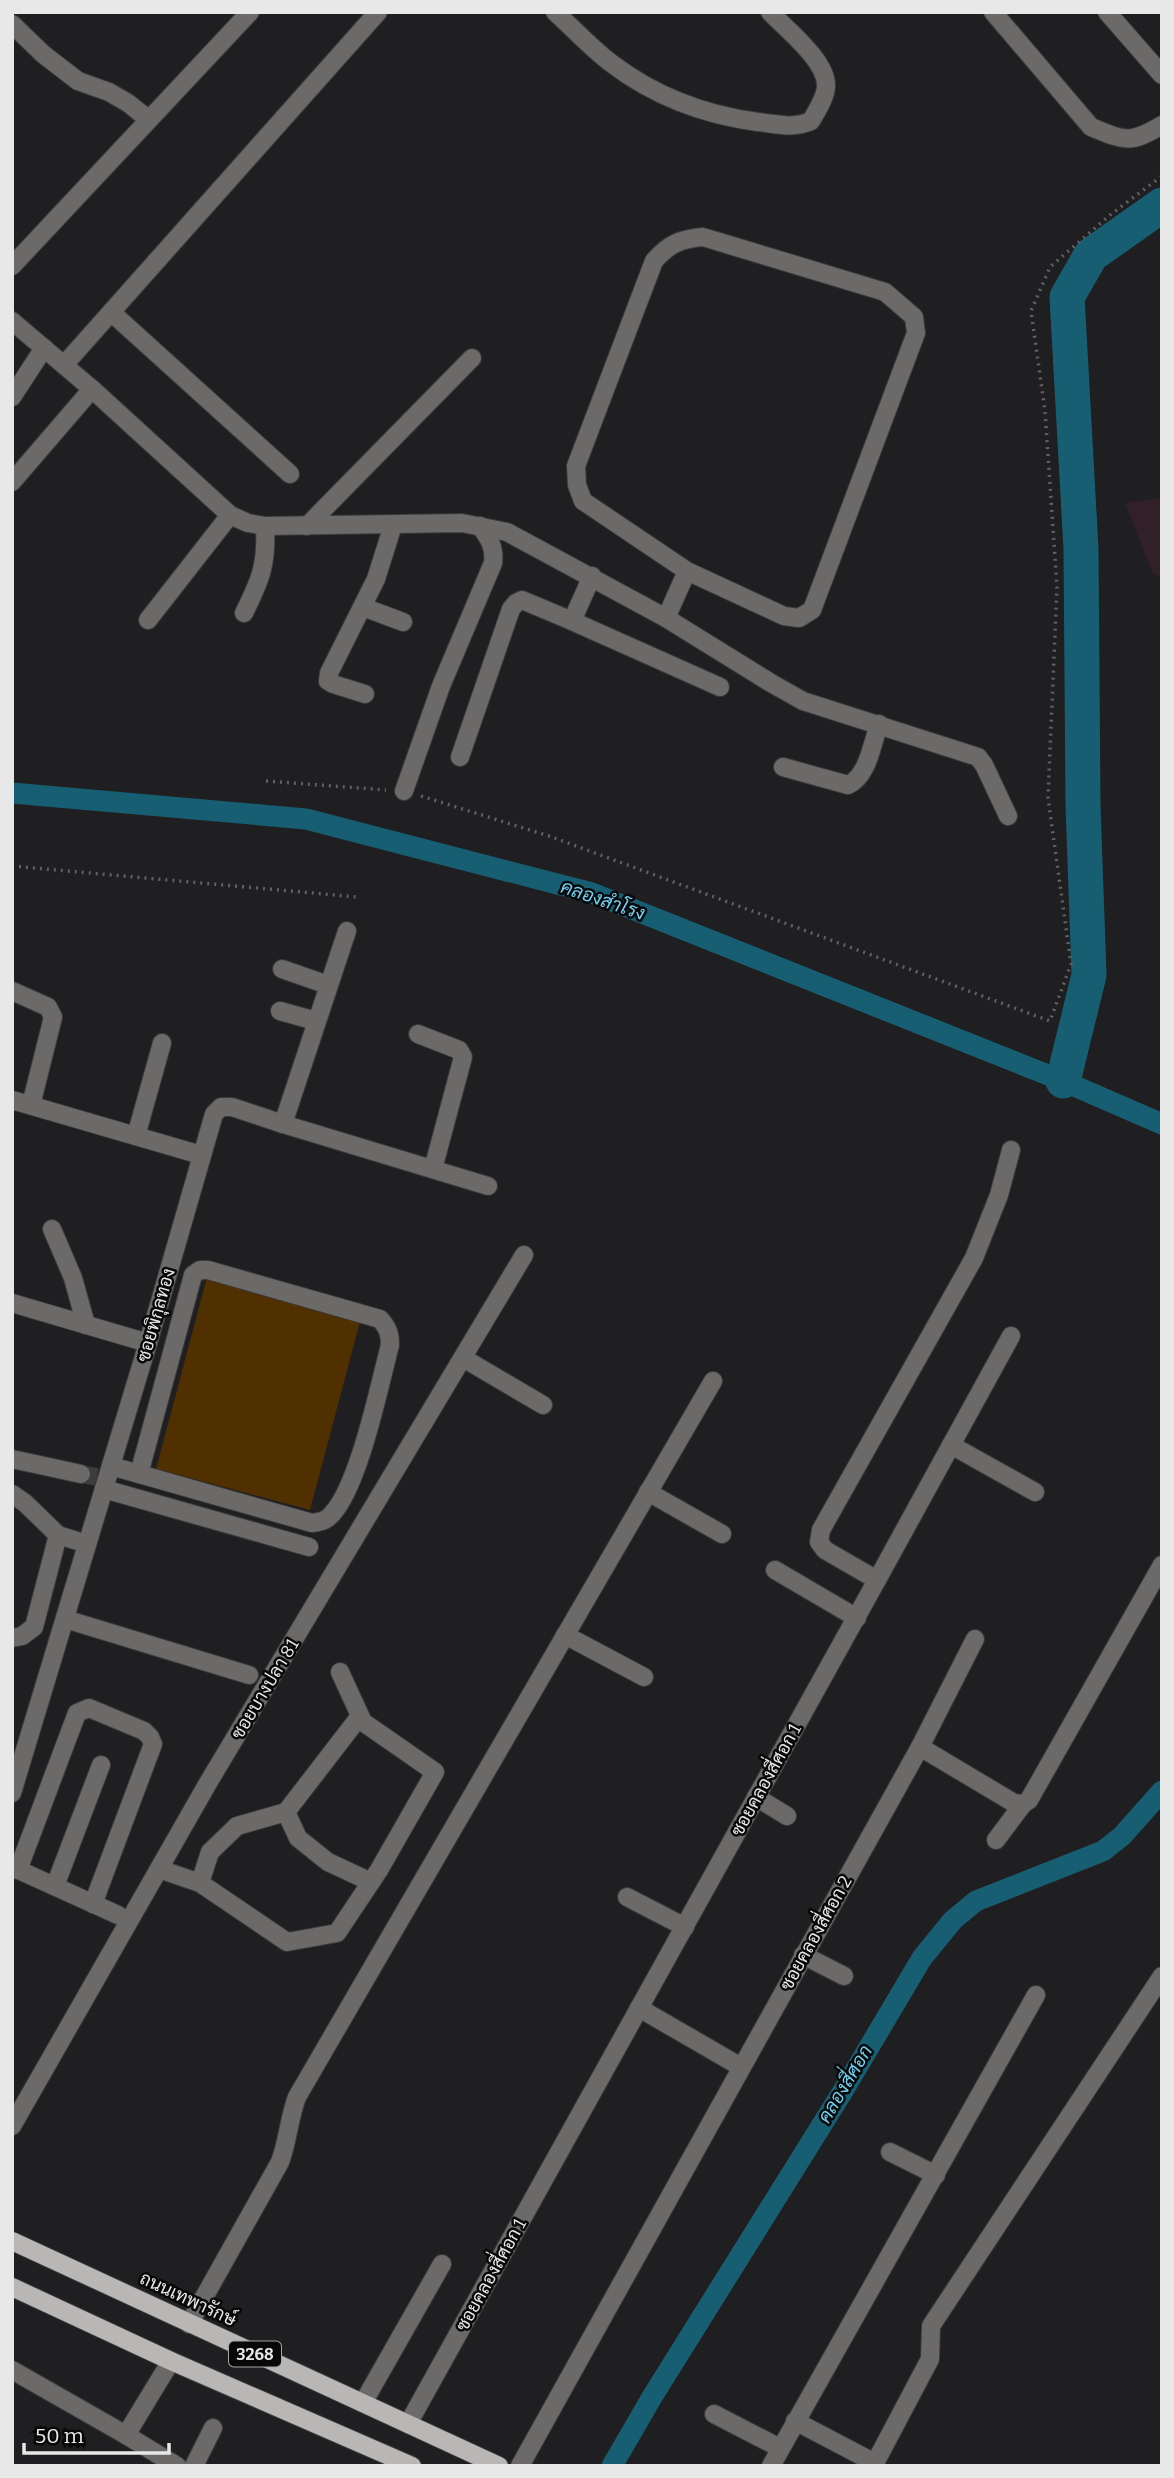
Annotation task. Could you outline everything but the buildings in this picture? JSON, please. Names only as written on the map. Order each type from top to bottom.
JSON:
[{"type":"main road","name":"ถนนเทพารักษ์","points":[[12,2241],[499,2466]]},
{"type":"main road","name":"3268","points":[[12,2287],[406,2465]]},
{"type":"street","points":[[12,267],[250,12]]},
{"type":"street","points":[[64,365],[378,12]]},
{"type":"street","points":[[555,12],[611,63],[641,83],[686,106],[734,119],[798,127],[811,121],[826,86],[821,69],[808,51],[770,12]]},
{"type":"street","points":[[992,12],[1091,127],[1114,136],[1138,139],[1162,125]]},
{"type":"street","points":[[1107,12],[1162,75]]},
{"type":"street","points":[[12,24],[43,54],[78,81],[109,92],[148,119]]},
{"type":"street","points":[[703,237],[885,292],[914,317],[916,333],[812,610],[799,618],[784,616],[687,572],[583,501],[577,485],[576,466],[654,261],[669,245],[703,237]]},
{"type":"street","points":[[111,312],[290,474]]},
{"type":"street","points":[[12,321],[92,389],[230,515],[248,523],[265,526],[462,523],[508,532],[666,618],[803,701],[978,757],[1008,816]]},
{"type":"street","points":[[14,389],[44,348]]},
{"type":"street","points":[[307,526],[472,358]]},
{"type":"street","points":[[12,482],[92,389]]},
{"type":"street","points":[[148,620],[230,515]]},
{"type":"street","points":[[365,694],[333,684],[328,681],[329,673],[363,607],[384,557],[393,525]]},
{"type":"street","points":[[244,613],[255,591],[267,553],[265,526]]},
{"type":"street","points":[[404,791],[441,686],[494,562],[492,543],[480,526]]},
{"type":"street","points":[[666,618],[687,572]]},
{"type":"street","points":[[572,621],[592,576]]},
{"type":"street","points":[[460,757],[511,609],[522,600],[720,687]]},
{"type":"street","points":[[363,607],[403,622]]},
{"type":"street","points":[[783,767],[848,785],[856,781],[863,772],[879,724]]},
{"type":"street","points":[[282,1124],[347,931]]},
{"type":"street","points":[[282,969],[328,985]]},
{"type":"street","points":[[12,991],[48,1007],[53,1017],[31,1105]]},
{"type":"street","points":[[280,1011],[316,1021]]},
{"type":"street","points":[[418,1034],[459,1050],[463,1057],[433,1169]]},
{"type":"street","points":[[136,1136],[162,1043]]},
{"type":"street","points":[[12,1100],[201,1155]]},
{"type":"street","name":"ซอยพิกุลทอง","points":[[12,1793],[87,1544],[100,1477],[148,1343],[214,1114],[221,1107],[232,1107],[488,1186]]},
{"type":"street","points":[[877,1580],[825,1550],[819,1542],[821,1530],[974,1258],[999,1195],[1011,1150]]},
{"type":"street","points":[[52,1229],[73,1278],[86,1325]]},
{"type":"street","name":"ซอยบางปลา 81","points":[[12,2126],[159,1869],[524,1255]]},
{"type":"street","points":[[100,1477],[139,1474],[312,1523],[323,1522],[332,1514],[345,1493],[355,1469],[390,1345],[390,1332],[386,1325],[380,1319],[208,1270],[200,1270],[193,1275],[139,1474]]},
{"type":"street","points":[[12,1303],[148,1343]]},
{"type":"street","name":"ซอยคลองสี่ศอก 1","points":[[408,2424],[1011,1336]]},
{"type":"street","points":[[463,1358],[543,1405]]},
{"type":"street","points":[[189,2323],[281,2162],[297,2097],[713,1381]]},
{"type":"street","points":[[951,1445],[1035,1492]]},
{"type":"street","points":[[12,1459],[100,1477],[309,1547]]},
{"type":"street","points":[[648,1492],[722,1534]]},
{"type":"street","points":[[12,1494],[58,1535],[87,1544]]},
{"type":"street","points":[[12,1639],[22,1636],[34,1627],[58,1535]]},
{"type":"street","points":[[996,1840],[1029,1800],[1162,1565]]},
{"type":"street","points":[[775,1570],[857,1618]]},
{"type":"street","points":[[65,1619],[249,1675]]},
{"type":"street","points":[[565,1635],[643,1677]]},
{"type":"street","name":"ซอยคลองสี่ศอก 2","points":[[520,2466],[920,1747],[975,1639]]},
{"type":"street","points":[[159,1869],[200,1883],[287,1941],[337,1933],[371,1882],[435,1772],[363,1722],[340,1672]]},
{"type":"street","points":[[93,1904],[153,1744],[144,1731],[89,1708],[77,1713],[15,1869],[55,1886],[93,1904],[118,1915]]},
{"type":"street","points":[[200,1883],[210,1852],[237,1826],[286,1812],[360,1716]]},
{"type":"street","points":[[920,1747],[1014,1803],[1023,1804]]},
{"type":"street","points":[[55,1886],[101,1765]]},
{"type":"street","points":[[756,1797],[787,1816]]},
{"type":"street","points":[[286,1812],[298,1838],[328,1862],[371,1882]]},
{"type":"street","points":[[627,1897],[685,1927]]},
{"type":"street","points":[[803,1955],[844,1976]]},
{"type":"street","points":[[795,2421],[875,2463],[930,2359],[931,2326],[1162,1976]]},
{"type":"street","points":[[771,2466],[1036,1995]]},
{"type":"street","points":[[639,2008],[741,2067]]},
{"type":"street","points":[[890,2152],[936,2175]]},
{"type":"street","points":[[363,2403],[442,2264]]},
{"type":"street","points":[[126,2435],[171,2361]]},
{"type":"street","points":[[12,2370],[177,2466]]},
{"type":"street","points":[[714,2414],[780,2448]]},
{"type":"street","points":[[194,2466],[213,2428]]},
{"type":"path","points":[[12,866],[357,897]]},
{"type":"shaded area","points":[[1162,497],[1162,577],[1153,574],[1125,503]]},
{"type":"waterway","points":[[1063,1081],[1089,975],[1083,805],[1081,549],[1067,297],[1091,255],[1162,205]]},
{"type":"waterway","name":"คลองสำโรง","points":[[12,793],[306,819],[592,893],[1063,1081],[1162,1124]]},
{"type":"waterway","name":"คลองสี่ศอก","points":[[612,2466],[922,1958],[953,1920],[976,1901],[1103,1851],[1122,1836],[1162,1791]]},
{"type":"tunnel","points":[[81,1474],[97,1477]]}]
